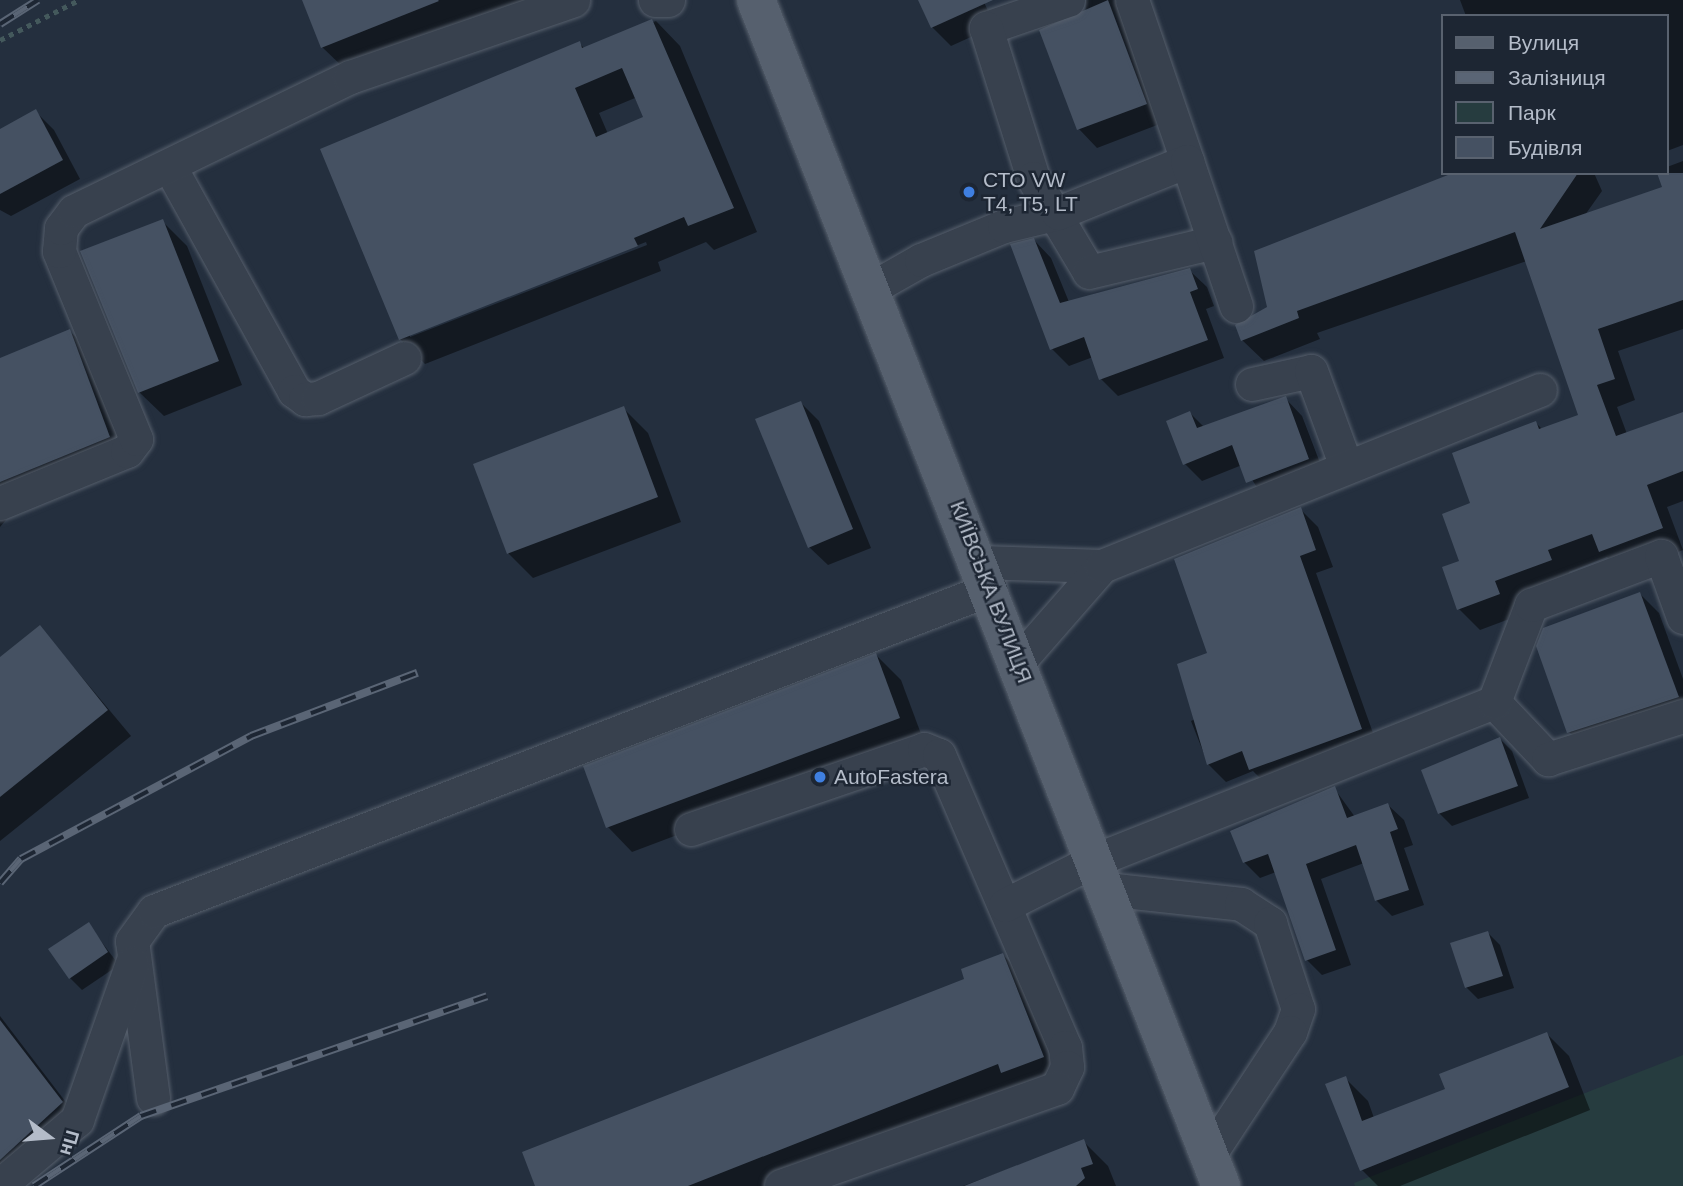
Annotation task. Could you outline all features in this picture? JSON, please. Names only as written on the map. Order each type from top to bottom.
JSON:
[{"type":"main road","name":"КИЇВСЬКА ВУЛИЦЯ","points":[[764,3],[868,290],[985,576],[1215,1170]]},
{"type":"lane","points":[[0,503],[127,451],[136,439],[59,251],[61,228],[74,211],[171,169],[349,77],[573,0]]},
{"type":"lane","points":[[655,0],[668,0]]},
{"type":"lane","points":[[1068,0],[986,28],[1033,178],[1059,213],[1089,272],[1215,242]]},
{"type":"lane","points":[[1132,0],[1236,306]]},
{"type":"lane","points":[[868,290],[920,260],[1004,226],[1059,213],[1187,161]]},
{"type":"lane","points":[[171,169],[294,391],[305,400],[318,398],[404,358]]},
{"type":"lane","points":[[1252,384],[1311,371],[1346,466]]},
{"type":"lane","points":[[153,1098],[132,941],[154,911],[985,576],[1101,566],[1540,390]]},
{"type":"lane","points":[[1005,905],[1100,874],[1494,702],[1531,605],[1661,556],[1683,617]]},
{"type":"lane","points":[[1018,662],[1101,566]]},
{"type":"lane","points":[[1494,702],[1548,759],[1683,716]]},
{"type":"lane","points":[[691,829],[924,749],[939,755],[1065,1047],[1067,1067],[1057,1088],[780,1186]]},
{"type":"lane","points":[[1100,874],[1241,904],[1270,923],[1298,1009],[1290,1032],[1215,1170]]},
{"type":"lane","points":[[0,1185],[77,1120],[134,957]]},
{"type":"path","points":[[0,40],[79,0]]},
{"type":"green space","points":[[1683,1055],[1683,1186],[1355,1186],[1354,1183]]},
{"type":"building","points":[[302,0],[438,0],[439,1],[321,48]]},
{"type":"building","points":[[918,0],[993,0],[931,28]]},
{"type":"building","points":[[1108,0],[1147,104],[1077,130],[1039,30]]},
{"type":"building","points":[[652,19],[734,208],[688,226],[684,217],[634,238],[638,246],[399,340],[320,149],[580,41],[582,48]],"holes":[[[622,68],[643,117],[596,137],[575,88]]]},
{"type":"building","points":[[36,109],[63,160],[0,194],[0,129]]},
{"type":"building","points":[[1683,173],[1683,300],[1598,329],[1615,379],[1597,385],[1616,436],[1683,412],[1683,471],[1647,485],[1663,528],[1599,552],[1592,534],[1548,550],[1552,560],[1495,581],[1500,594],[1457,610],[1442,567],[1459,561],[1442,514],[1470,503],[1452,453],[1536,421],[1539,429],[1578,415],[1515,232],[1297,311],[1299,318],[1241,341],[1235,325],[1267,307],[1254,251],[1448,175],[1577,175],[1540,229],[1662,187],[1658,175]]},
{"type":"building","points":[[163,219],[219,361],[138,393],[80,251]]},
{"type":"building","points":[[1034,238],[1060,303],[1190,268],[1198,289],[1190,292],[1208,340],[1099,380],[1084,337],[1050,350],[1010,244]]},
{"type":"building","points":[[70,329],[110,437],[0,482],[0,358]]},
{"type":"building","points":[[1286,396],[1309,459],[1246,483],[1232,445],[1183,465],[1166,421],[1190,411],[1197,428]]},
{"type":"building","points":[[801,401],[853,529],[808,548],[755,419]]},
{"type":"building","points":[[624,406],[658,497],[507,554],[473,464]]},
{"type":"building","points":[[1301,507],[1316,550],[1300,556],[1362,729],[1249,770],[1242,751],[1207,765],[1177,664],[1207,653],[1174,559]]},
{"type":"building","points":[[1640,592],[1679,697],[1567,733],[1536,646],[1543,628]]},
{"type":"building","points":[[40,625],[108,710],[0,797],[0,657]]},
{"type":"building","points":[[876,653],[900,718],[606,828],[583,766]]},
{"type":"building","points":[[1500,737],[1518,786],[1438,814],[1421,770]]},
{"type":"building","points":[[1335,786],[1347,818],[1388,803],[1398,829],[1390,832],[1409,890],[1375,901],[1356,845],[1306,864],[1336,950],[1305,961],[1268,854],[1243,863],[1230,831]]},
{"type":"building","points":[[89,922],[108,952],[69,979],[48,949]]},
{"type":"building","points":[[1488,931],[1503,976],[1465,988],[1450,943]]},
{"type":"building","points":[[1003,953],[1044,1057],[1001,1073],[998,1064],[688,1186],[535,1186],[522,1152],[964,979],[961,969]]},
{"type":"building","points":[[0,1020],[63,1102],[0,1160]]},
{"type":"building","points":[[1547,1032],[1569,1087],[1360,1171],[1325,1084],[1346,1076],[1362,1121],[1445,1089],[1439,1074]]},
{"type":"building","points":[[1084,1139],[1093,1164],[1081,1168],[1085,1178],[1076,1186],[964,1186]]},
{"type":"railway","points":[[0,24],[38,0]]},
{"type":"railway","points":[[0,883],[21,859],[251,736],[417,673]]},
{"type":"railway","points":[[34,1186],[141,1116],[487,996]]},
{"type":"place","name":"СТО VW T4, T5, LT","points":[[969,192]]},
{"type":"place","name":"AutoFastera","points":[[820,777]]}]
